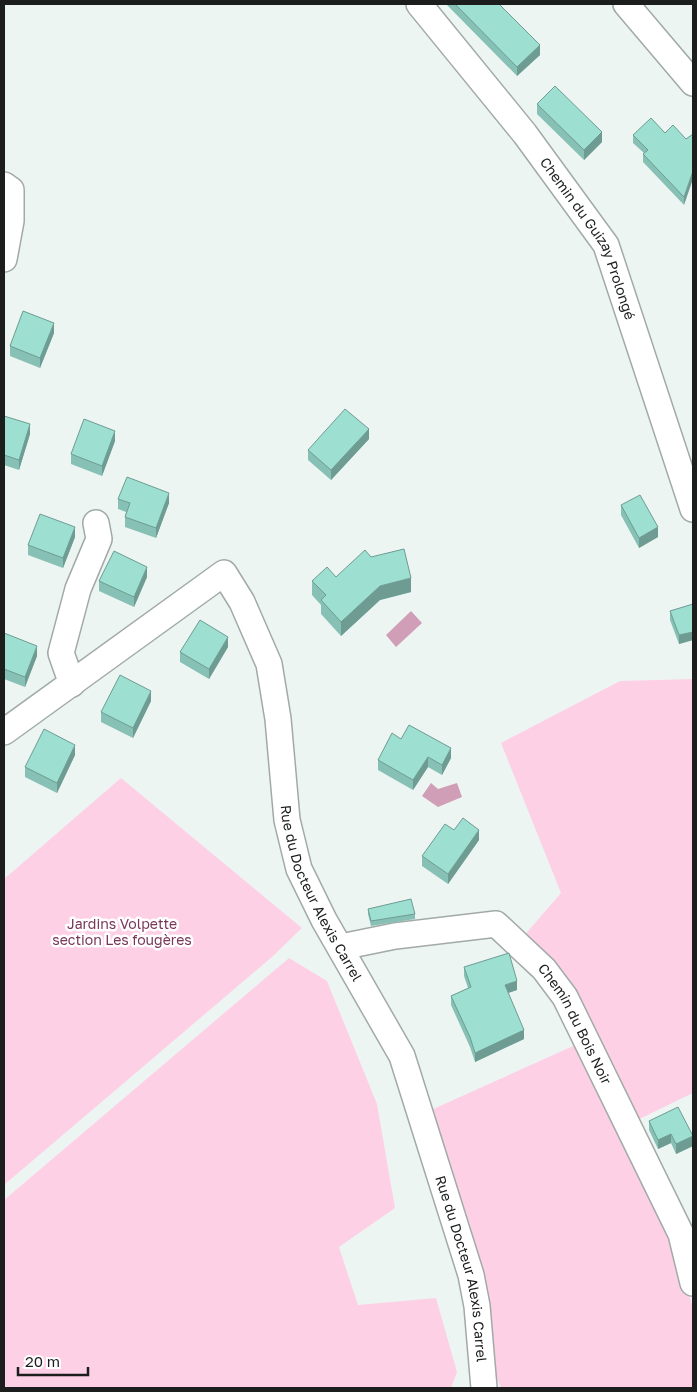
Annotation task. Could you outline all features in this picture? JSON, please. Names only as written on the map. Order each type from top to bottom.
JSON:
[{"type":"street","name":"Chemin du Guizay Prolongé","points":[[419,4],[525,134],[606,245],[693,509]]},
{"type":"street","points":[[626,4],[693,83]]},
{"type":"street","points":[[4,185],[11,190],[11,221],[4,259]]},
{"type":"street","points":[[72,684],[61,653],[78,589],[99,539],[96,523]]},
{"type":"street","name":"Rue du Docteur Alexis Carrel","points":[[4,732],[224,573],[242,602],[269,664],[278,719],[287,820],[299,869],[324,920],[402,1056],[471,1275],[477,1306],[484,1388]]},
{"type":"street","name":"Chemin du Bois Noir","points":[[341,947],[395,936],[496,924],[544,968],[565,997],[681,1234],[693,1283]]},
{"type":"green space","points":[[693,679],[693,1093],[631,1123],[522,938],[561,893],[501,743],[620,681]]},
{"type":"green space","name":"Jardins Volpette section Les fougères","points":[[121,778],[302,928],[272,957],[4,1185],[4,879]]},
{"type":"green space","points":[[289,958],[327,981],[377,1104],[395,1208],[339,1247],[358,1305],[436,1298],[457,1372],[451,1388],[4,1388],[4,1200]]},
{"type":"green space","points":[[582,1042],[679,1254],[693,1309],[693,1388],[501,1388],[496,1376],[484,1285],[470,1225],[431,1110]]},
{"type":"shaded area","points":[[411,611],[422,623],[396,647],[386,635]]},
{"type":"shaded area","points":[[431,783],[438,789],[457,783],[462,797],[438,807],[422,796]]},
{"type":"building","points":[[455,4],[499,4],[540,45],[517,67]]},
{"type":"building","points":[[555,86],[602,132],[584,150],[537,104]]},
{"type":"building","points":[[651,118],[665,133],[673,125],[686,139],[693,134],[693,171],[684,197],[643,154],[648,150],[633,135]]},
{"type":"building","points":[[23,311],[54,323],[40,358],[10,346]]},
{"type":"building","points":[[345,409],[369,429],[331,470],[308,450]]},
{"type":"building","points":[[4,416],[30,424],[19,460],[4,455]]},
{"type":"building","points":[[84,419],[115,431],[102,466],[71,454]]},
{"type":"building","points":[[127,477],[169,493],[156,528],[125,517],[130,503],[118,499]]},
{"type":"building","points":[[640,495],[658,527],[639,538],[621,505]]},
{"type":"building","points":[[40,514],[75,527],[63,558],[28,545]]},
{"type":"building","points":[[404,549],[411,578],[380,586],[341,622],[321,600],[326,595],[312,581],[327,567],[336,577],[365,550],[371,557]]},
{"type":"building","points":[[114,551],[147,567],[134,597],[99,581]]},
{"type":"building","points":[[693,604],[693,632],[679,635],[670,611]]},
{"type":"building","points":[[200,620],[228,637],[209,669],[180,652]]},
{"type":"building","points":[[4,633],[37,646],[25,677],[4,669]]},
{"type":"building","points":[[120,675],[151,691],[133,728],[101,712]]},
{"type":"building","points":[[409,725],[451,748],[442,765],[428,757],[413,780],[378,760],[392,733],[401,739]]},
{"type":"building","points":[[44,729],[75,745],[57,783],[25,767]]},
{"type":"building","points":[[463,818],[479,830],[448,874],[422,856],[445,824],[454,830]]},
{"type":"building","points":[[411,899],[415,914],[371,921],[368,909]]},
{"type":"building","points":[[509,953],[517,981],[505,985],[524,1030],[475,1053],[470,1037],[451,996],[471,987],[464,967]]},
{"type":"building","points":[[678,1107],[693,1136],[676,1144],[671,1134],[658,1140],[649,1121]]}]
